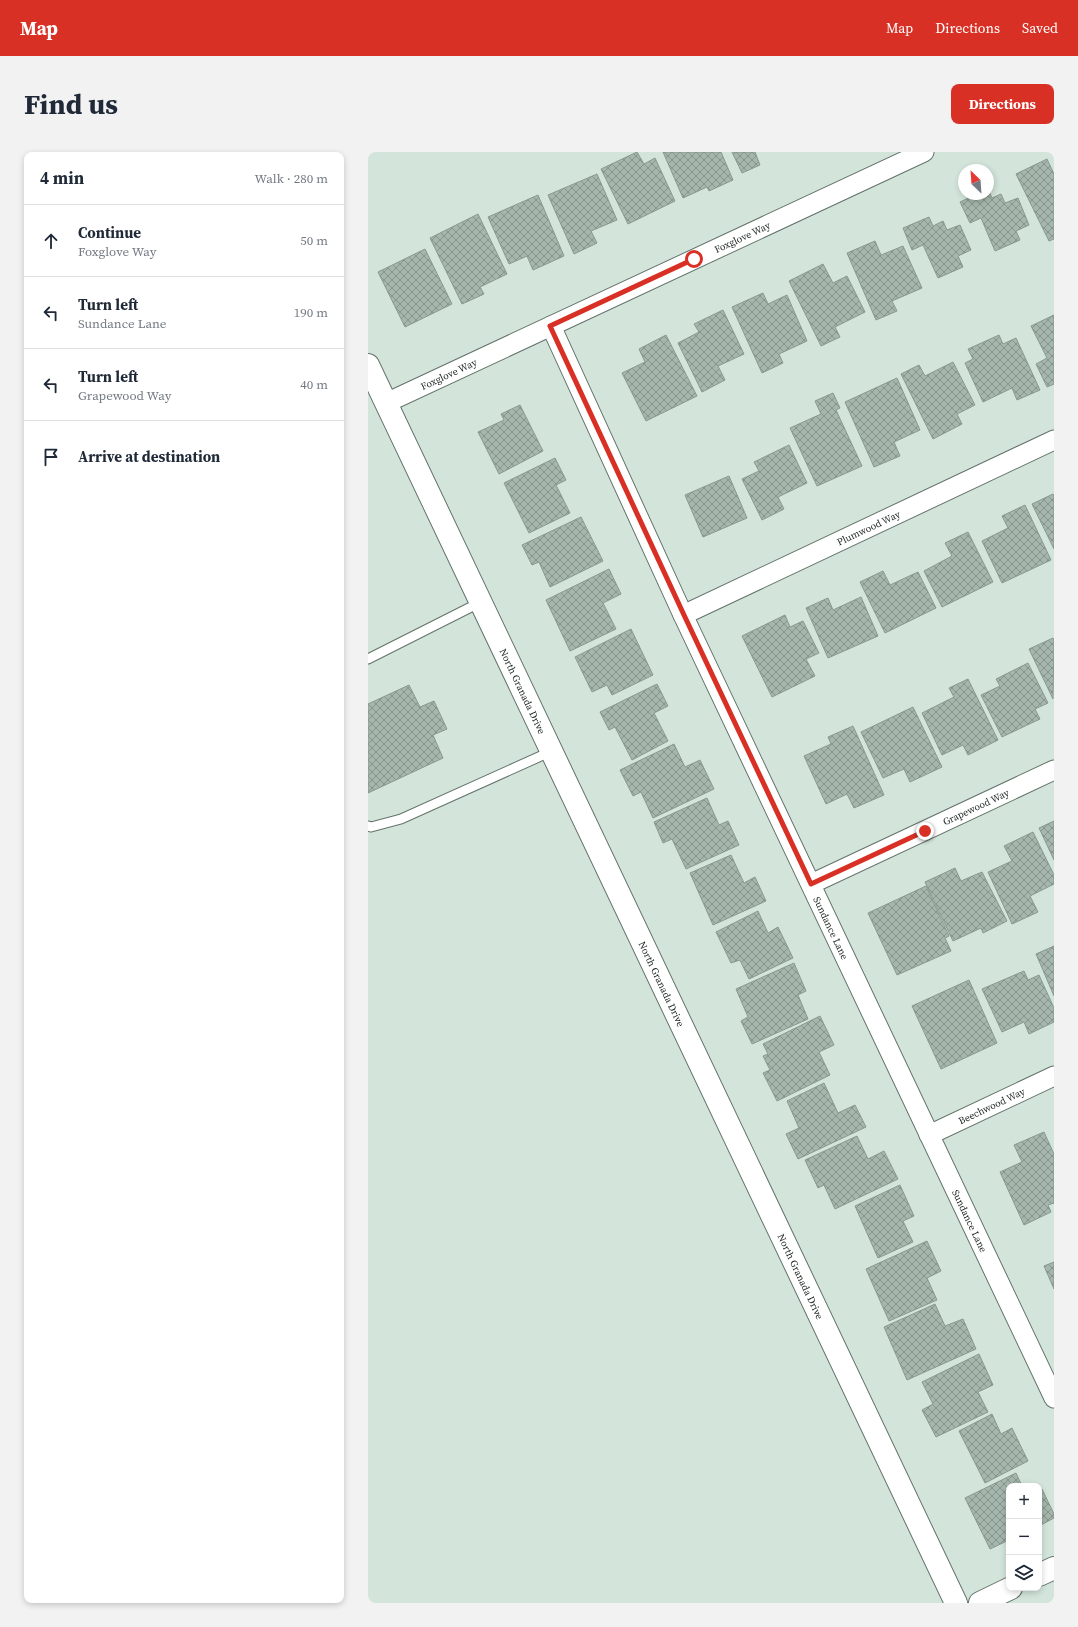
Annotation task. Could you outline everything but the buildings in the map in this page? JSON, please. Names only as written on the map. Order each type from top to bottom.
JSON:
[{"type":"street","name":"Foxglove Way","points":[[386,403],[924,152]]},
{"type":"street","name":"Sundance Lane","points":[[550,326],[684,615],[929,1135],[1052,1388]]},
{"type":"street","name":"North Granada Drive","points":[[368,365],[956,1603]]},
{"type":"street","name":"Plumwood Way","points":[[684,615],[1054,440]]},
{"type":"street","name":"Grapewood Way","points":[[811,884],[1054,770]]},
{"type":"street","name":"Beechwood Way","points":[[929,1135],[1054,1076]]},
{"type":"street","points":[[1042,1574],[1054,1568]]},
{"type":"street","points":[[980,1603],[1006,1591]]},
{"type":"lane","points":[[368,659],[481,602]]},
{"type":"lane","points":[[368,826],[371,827],[401,819],[552,751]]},
{"type":"route","points":[[694,259],[550,326],[811,884],[925,831]]}]
